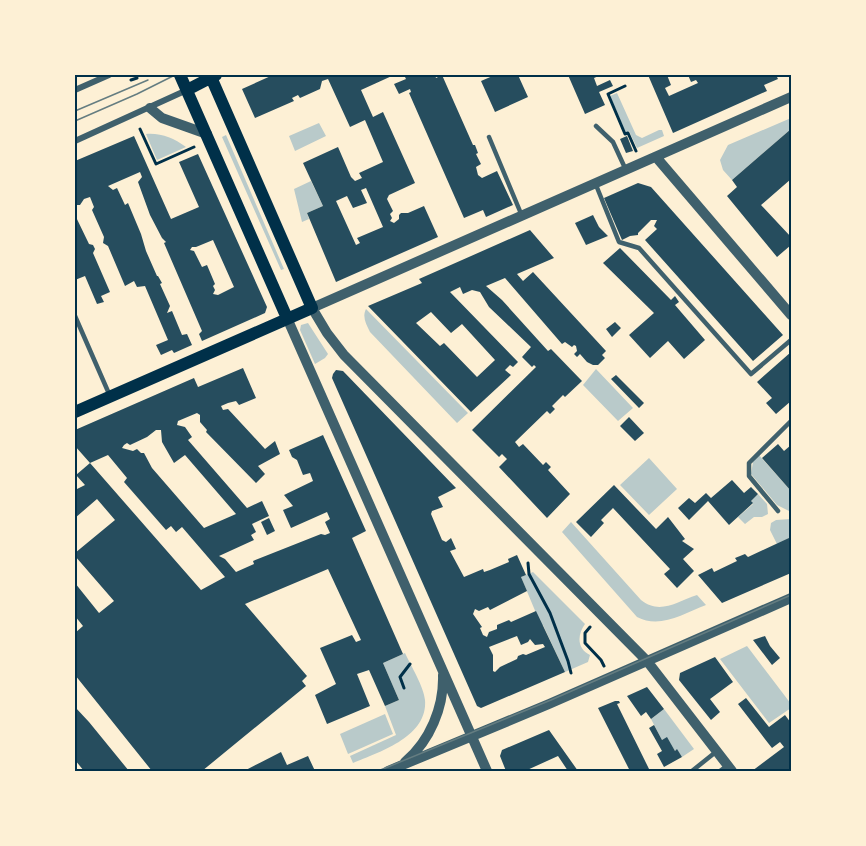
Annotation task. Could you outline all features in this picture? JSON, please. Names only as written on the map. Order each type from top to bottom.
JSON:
[{"type":"main road","points":[[180,75],[287,318]]},
{"type":"main road","points":[[75,412],[312,308],[212,76],[187,90]]},
{"type":"street","points":[[75,90],[109,75]]},
{"type":"street","points":[[75,141],[187,90]]},
{"type":"street","points":[[727,769],[717,751],[647,661],[344,355],[312,308],[791,97]]},
{"type":"street","points":[[150,108],[162,118],[207,135]]},
{"type":"street","points":[[656,157],[791,315]]},
{"type":"street","points":[[287,318],[487,771]]},
{"type":"street","points":[[388,771],[791,598]]},
{"type":"street","points":[[401,766],[421,744],[435,719],[442,698],[443,672]]},
{"type":"lane","points":[[596,126],[613,142],[626,171]]},
{"type":"lane","points":[[489,137],[522,216]]},
{"type":"lane","points":[[596,184],[619,242],[639,248],[751,374],[791,340]]},
{"type":"lane","points":[[75,316],[110,397]]},
{"type":"lane","points":[[778,512],[749,476],[749,463],[791,421]]},
{"type":"lane","points":[[692,771],[717,751]]},
{"type":"path","points":[[131,80],[136,78]]},
{"type":"path","points":[[625,86],[608,94],[636,153]]},
{"type":"path","points":[[140,129],[156,164],[194,147]]},
{"type":"path","points":[[528,563],[530,574],[550,614],[566,654],[570,673]]},
{"type":"path","points":[[590,627],[585,633],[585,643],[604,666]]},
{"type":"path","points":[[404,688],[400,678],[410,664]]},
{"type":"shaded area","points":[[617,93],[636,135],[642,138],[662,130],[664,136],[637,148],[629,131],[626,133],[610,96]]},
{"type":"shaded area","points":[[791,118],[791,129],[732,180],[723,170],[720,160],[728,145]]},
{"type":"shaded area","points":[[319,123],[326,136],[295,151],[289,136]]},
{"type":"shaded area","points":[[146,134],[167,137],[186,147],[157,160]]},
{"type":"shaded area","points":[[226,135],[284,269],[281,270],[222,137]]},
{"type":"shaded area","points":[[311,181],[323,206],[307,213],[309,219],[302,222],[294,189]]},
{"type":"shaded area","points":[[366,309],[468,413],[457,423],[370,332],[364,318]]},
{"type":"shaded area","points":[[308,323],[328,354],[315,364],[300,330],[301,325]]},
{"type":"shaded area","points":[[596,369],[633,408],[618,421],[583,385]]},
{"type":"shaded area","points":[[759,455],[791,491],[791,512],[777,505],[751,474],[753,462]]},
{"type":"shaded area","points":[[649,458],[677,489],[649,515],[620,485]]},
{"type":"shaded area","points":[[758,494],[767,504],[768,514],[754,517],[745,524],[738,517],[753,504],[751,501]]},
{"type":"shaded area","points":[[791,519],[791,537],[777,544],[770,530],[771,523],[776,520]]},
{"type":"shaded area","points":[[571,522],[641,600],[655,607],[662,607],[697,595],[706,605],[663,621],[637,617],[562,532]]},
{"type":"shaded area","points":[[533,572],[585,624],[580,641],[583,649],[590,655],[588,662],[565,672],[541,625],[521,577]]},
{"type":"shaded area","points":[[747,646],[791,704],[791,708],[769,723],[720,659]]},
{"type":"shaded area","points":[[405,653],[420,683],[425,700],[424,713],[419,724],[400,741],[353,763],[350,756],[396,735],[385,706],[399,700],[383,663]]},
{"type":"shaded area","points":[[664,709],[694,749],[682,757],[667,738],[662,740],[651,719]]},
{"type":"shaded area","points":[[385,714],[393,734],[348,754],[340,734]]},
{"type":"building","points":[[273,75],[394,75],[361,90],[373,117],[383,112],[415,183],[389,195],[387,199],[393,211],[390,214],[392,218],[390,221],[394,223],[399,219],[401,213],[408,213],[424,206],[438,237],[336,282],[307,213],[323,206],[303,163],[338,147],[351,177],[355,181],[362,178],[359,173],[383,162],[365,120],[350,127],[328,79],[322,81],[320,89],[300,98],[298,95],[292,98],[294,101],[255,118],[242,89]],"holes":[[[366,188],[383,227],[357,238],[360,243],[356,245],[336,201],[347,196],[353,208],[367,203],[361,190]]]},
{"type":"building","points":[[404,75],[435,75],[436,78],[442,75],[478,153],[476,154],[481,164],[476,167],[478,175],[482,178],[497,171],[513,205],[486,217],[483,210],[464,218],[409,93],[410,89],[399,94],[394,84],[406,79]]},
{"type":"building","points":[[495,75],[518,75],[528,97],[495,112],[481,81]]},
{"type":"building","points":[[568,75],[601,75],[594,78],[597,86],[610,80],[613,86],[599,92],[605,105],[585,114]]},
{"type":"building","points":[[648,75],[667,75],[671,85],[665,88],[669,96],[698,83],[696,80],[691,82],[688,75],[776,75],[778,79],[764,85],[767,91],[673,133]]},
{"type":"building","points":[[791,129],[791,179],[761,205],[791,237],[791,245],[777,257],[727,196],[737,187],[732,180]]},
{"type":"building","points":[[134,136],[171,219],[199,207],[179,162],[198,154],[267,307],[265,313],[202,341],[199,334],[202,331],[164,243],[166,242],[150,215],[138,182],[142,177],[140,172],[108,186],[113,190],[117,188],[125,205],[128,203],[146,251],[162,283],[160,284],[170,306],[167,313],[172,311],[182,335],[187,334],[192,345],[174,353],[172,350],[161,355],[156,345],[168,340],[145,286],[137,287],[134,281],[125,286],[108,246],[103,243],[104,237],[92,210],[94,207],[90,197],[84,199],[80,205],[75,205],[75,161]],"holes":[[[213,240],[234,287],[218,295],[213,294],[215,284],[207,265],[202,267],[194,251],[190,250],[192,247]]]},
{"type":"building","points":[[627,136],[633,151],[626,153],[620,139]]},
{"type":"building","points":[[638,183],[651,187],[783,335],[753,361],[645,240],[657,229],[654,226],[657,220],[651,220],[638,235],[622,240],[604,198]]},
{"type":"building","points":[[75,215],[89,244],[95,249],[93,253],[110,292],[101,296],[104,302],[97,304],[85,276],[75,280]]},
{"type":"building","points":[[593,215],[599,227],[608,236],[586,245],[575,223]]},
{"type":"building","points":[[530,230],[554,258],[517,274],[523,281],[533,272],[606,351],[602,355],[605,358],[598,365],[587,362],[580,354],[577,357],[574,354],[577,351],[576,346],[572,347],[565,342],[562,344],[505,278],[486,286],[502,300],[548,351],[551,349],[582,381],[552,406],[555,409],[550,414],[547,411],[515,442],[519,447],[523,444],[543,465],[546,462],[551,467],[548,470],[570,494],[547,518],[499,467],[507,459],[502,454],[499,457],[472,430],[536,367],[534,365],[532,367],[522,357],[531,347],[489,307],[480,292],[472,290],[463,294],[460,287],[450,292],[518,362],[505,370],[511,375],[471,412],[368,306],[422,283],[419,279]],"holes":[[[431,312],[451,333],[462,324],[495,360],[477,377],[444,343],[440,346],[416,323]]]},
{"type":"building","points":[[620,248],[671,300],[675,296],[679,302],[675,305],[705,340],[684,359],[668,341],[650,358],[629,335],[654,313],[603,263]]},
{"type":"building","points":[[615,322],[621,328],[612,337],[606,329]]},
{"type":"building","points":[[791,352],[791,401],[776,414],[766,403],[772,398],[757,382]]},
{"type":"building","points":[[243,368],[256,398],[239,405],[236,401],[221,406],[223,410],[228,409],[265,449],[275,441],[280,454],[258,466],[265,474],[256,483],[206,432],[207,430],[200,422],[200,415],[197,413],[178,421],[177,425],[185,427],[192,437],[188,440],[247,508],[262,501],[269,516],[252,524],[256,532],[251,535],[254,540],[219,556],[225,559],[236,572],[254,564],[253,561],[321,534],[330,533],[325,522],[330,519],[327,512],[291,528],[283,510],[293,506],[284,495],[313,481],[310,473],[303,475],[297,460],[292,457],[289,450],[323,435],[366,531],[352,538],[403,654],[383,663],[399,700],[385,706],[369,670],[357,674],[370,706],[327,724],[315,695],[336,684],[320,648],[352,635],[356,642],[361,640],[328,569],[245,604],[307,676],[302,681],[306,686],[202,771],[152,771],[75,675],[75,633],[83,626],[75,616],[75,583],[99,613],[114,601],[75,556],[75,553],[115,520],[97,499],[75,518],[75,490],[85,485],[76,475],[90,463],[75,446],[75,430],[194,378],[198,387]],"holes":[[[156,430],[161,430],[162,442],[174,463],[185,455],[236,514],[204,528],[152,468],[144,453],[137,449],[133,451],[122,448],[127,443],[130,445]],[[108,455],[127,478],[124,482],[166,530],[171,526],[176,532],[182,527],[225,577],[201,590],[90,463]]]},
{"type":"building","points":[[336,370],[343,371],[456,488],[438,497],[443,507],[432,511],[431,514],[442,540],[446,542],[451,538],[456,549],[450,551],[464,577],[483,569],[484,572],[490,570],[509,562],[508,559],[517,555],[526,575],[521,577],[527,591],[490,610],[488,607],[479,611],[475,609],[473,614],[482,627],[480,628],[483,635],[487,637],[489,632],[497,629],[497,625],[509,620],[511,622],[536,611],[565,672],[481,708],[477,706],[332,378]],"holes":[[[517,636],[521,645],[530,639],[535,645],[543,644],[545,647],[518,656],[517,659],[493,671],[493,655],[489,647]]]},
{"type":"building","points":[[616,375],[644,403],[639,408],[611,379]]},
{"type":"building","points":[[629,417],[644,433],[635,441],[620,426]]},
{"type":"building","points":[[778,444],[784,451],[791,445],[791,491],[762,458]]},
{"type":"building","points":[[732,480],[744,493],[751,487],[758,494],[751,501],[753,503],[729,525],[708,501],[689,520],[678,508],[689,498],[695,503],[706,493],[711,498]]},
{"type":"building","points":[[614,485],[656,529],[668,517],[685,539],[682,541],[694,549],[683,559],[694,571],[677,588],[664,574],[670,569],[613,508],[601,520],[604,523],[591,537],[576,522]]},
{"type":"building","points":[[269,518],[275,531],[267,535],[261,522]]},
{"type":"building","points":[[791,537],[791,573],[722,603],[698,575],[712,568],[714,572],[737,561],[735,558],[745,554],[748,557]]},
{"type":"building","points":[[765,636],[780,658],[772,665],[753,640]]},
{"type":"building","points":[[715,657],[733,682],[710,699],[720,712],[711,720],[679,680],[680,673]]},
{"type":"building","points":[[647,687],[664,709],[651,719],[646,712],[641,716],[627,696]]},
{"type":"building","points":[[746,698],[769,727],[785,715],[791,723],[791,771],[752,771],[784,747],[780,742],[772,748],[768,743],[738,704]]},
{"type":"building","points":[[615,701],[620,703],[617,704],[650,771],[630,771],[598,708]]},
{"type":"building","points":[[75,707],[129,771],[84,771],[75,760]]},
{"type":"building","points":[[654,725],[662,740],[667,737],[675,751],[677,749],[682,757],[664,767],[657,754],[662,751],[649,728]]},
{"type":"building","points":[[549,730],[578,771],[568,771],[558,756],[525,771],[506,771],[500,756],[502,750]]},
{"type":"building","points":[[281,752],[287,765],[308,756],[315,771],[244,771]]},
{"type":"tram line","points":[[75,121],[175,75]]},
{"type":"tram line","points":[[75,111],[148,80]]},
{"type":"tram line","points":[[378,771],[551,700],[791,595]]}]
